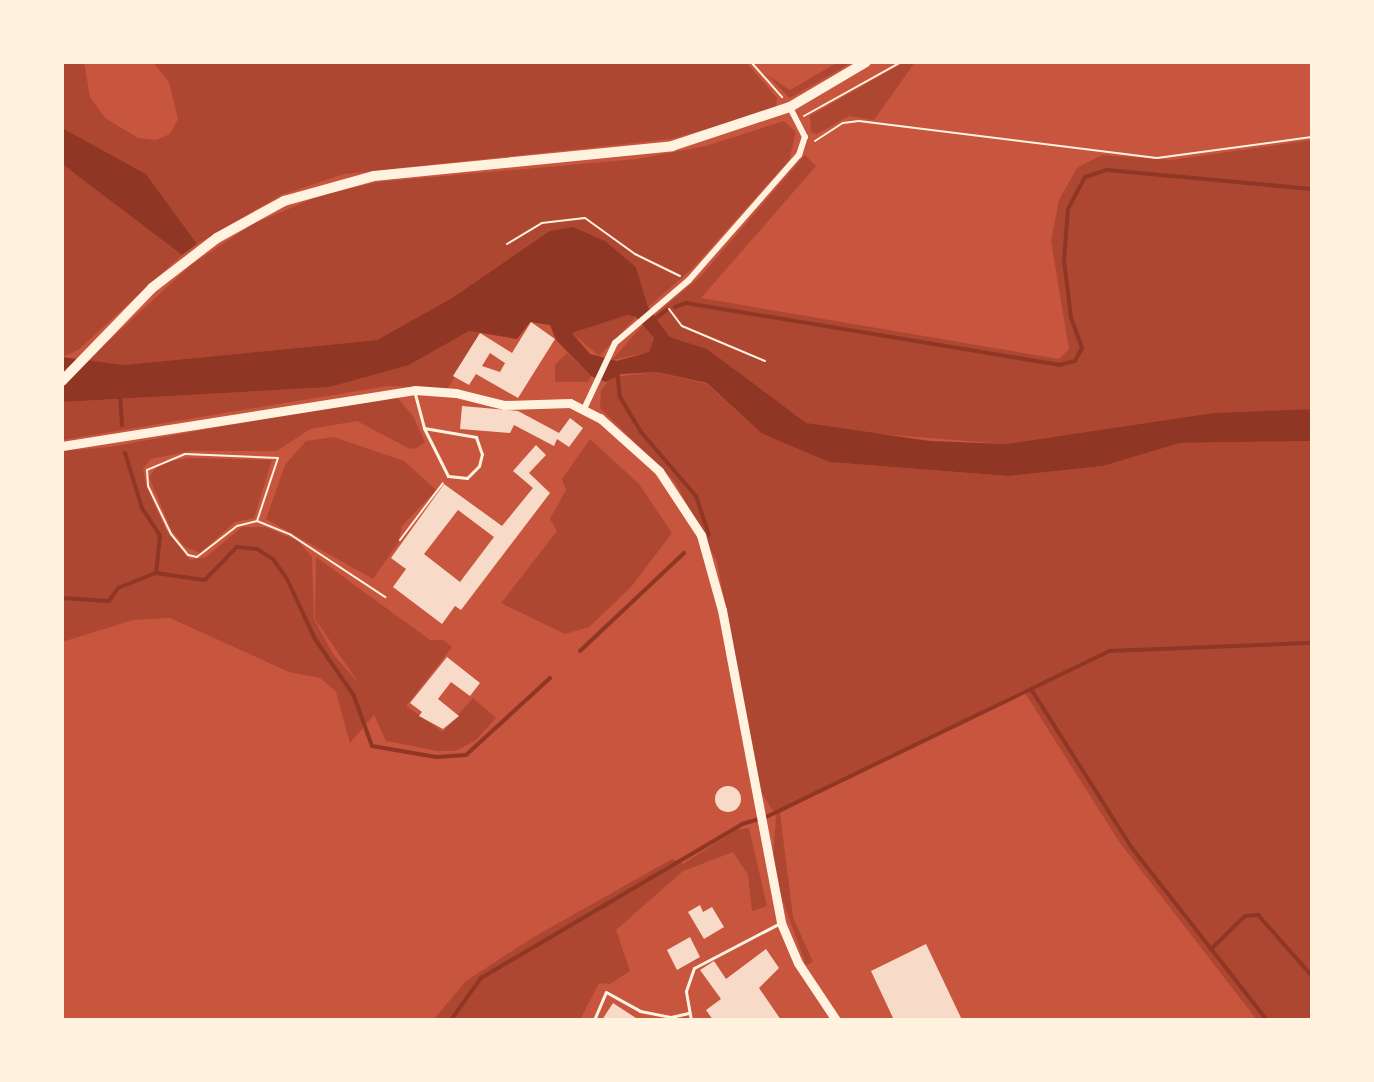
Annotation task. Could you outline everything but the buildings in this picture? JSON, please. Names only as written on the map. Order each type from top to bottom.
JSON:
[{"type":"main road","points":[[62,381],[92,346],[152,288],[217,238],[317,189],[374,176],[672,146],[790,107],[866,62]]},
{"type":"main road","points":[[62,446],[415,390],[456,393],[504,405],[557,403],[585,407],[659,471],[701,535],[722,610],[781,923],[798,963],[836,1020]]},
{"type":"street","points":[[585,407],[609,351],[639,321],[689,280],[803,146],[799,119],[790,107]]},
{"type":"lane","points":[[415,390],[424,428],[448,476],[458,480],[474,472],[481,444],[465,432],[424,428]]},
{"type":"lane","points":[[691,1020],[687,983],[697,965],[781,923]]},
{"type":"lane","points":[[594,1020],[606,992],[640,1011],[671,1017],[689,1013]]},
{"type":"path","points":[[751,62],[790,107]]},
{"type":"path","points":[[799,119],[901,62]]},
{"type":"path","points":[[803,146],[850,121],[1157,158],[1312,137]]},
{"type":"path","points":[[507,244],[542,223],[585,218],[635,254],[689,280]]},
{"type":"path","points":[[664,302],[682,326],[765,361]]},
{"type":"path","points":[[257,521],[278,458],[185,454],[147,470],[148,486],[171,534],[188,555],[197,557],[237,526],[257,521],[291,535],[385,597]]},
{"type":"path","points":[[400,540],[448,476]]},
{"type":"shaded area","points":[[62,62],[84,62],[90,97],[105,118],[138,138],[156,140],[170,134],[178,119],[169,82],[153,62],[746,62],[777,98],[776,106],[756,115],[671,139],[344,174],[281,195],[197,244],[146,174],[62,128]]},
{"type":"shaded area","points":[[838,62],[853,62],[790,98],[767,75],[790,90]]},
{"type":"shaded area","points":[[904,62],[915,62],[874,120],[849,116],[817,134],[811,132],[810,116]]},
{"type":"shaded area","points":[[784,121],[796,132],[789,160],[692,269],[648,307],[636,267],[605,241],[573,227],[548,231],[452,298],[377,340],[124,365],[87,361],[191,265],[253,224],[319,196],[377,182],[637,159],[706,146]]},
{"type":"shaded area","points":[[62,128],[146,174],[197,244],[182,255],[62,164]]},
{"type":"shaded area","points":[[1312,140],[1312,409],[1213,413],[1006,444],[842,431],[806,423],[775,405],[707,349],[670,337],[655,315],[700,277],[805,155],[816,166],[701,298],[1059,359],[1069,349],[1051,241],[1059,200],[1077,168],[1102,155],[1171,160]]},
{"type":"shaded area","points":[[62,164],[182,255],[78,350],[62,357]]},
{"type":"shaded area","points":[[573,227],[605,241],[636,267],[648,307],[670,337],[707,349],[806,423],[930,441],[1006,444],[1213,413],[1312,409],[1312,441],[1180,443],[1103,466],[1008,476],[829,462],[761,433],[707,383],[657,372],[621,374],[606,382],[591,376],[556,340],[550,325],[530,322],[517,339],[469,331],[409,365],[330,387],[62,402],[62,357],[124,365],[377,340],[452,298],[549,231]],"holes":[[[627,315],[636,317],[654,338],[649,352],[617,361],[590,354],[572,333]]]},
{"type":"shaded area","points":[[627,315],[636,317],[599,356],[572,333]]},
{"type":"shaded area","points":[[643,325],[654,338],[649,352],[612,360]]},
{"type":"shaded area","points":[[469,331],[480,333],[448,388],[388,386],[62,440],[62,402],[330,387],[409,365]]},
{"type":"shaded area","points":[[567,353],[591,376],[588,382],[555,382],[555,365]]},
{"type":"shaded area","points":[[657,372],[707,384],[761,433],[829,462],[1008,476],[1103,466],[1180,443],[1312,441],[1312,1020],[1257,1020],[1120,843],[1023,690],[780,813],[793,917],[813,962],[806,965],[781,896],[773,857],[776,816],[761,792],[717,562],[675,482],[600,408],[601,390],[612,377]]},
{"type":"shaded area","points":[[395,395],[413,416],[425,442],[417,448],[410,449],[357,421],[310,429],[277,451],[190,451],[151,459],[143,468],[146,485],[166,530],[190,560],[206,557],[242,527],[265,527],[298,541],[312,557],[314,619],[333,654],[360,685],[315,619],[316,557],[430,640],[443,640],[452,647],[406,706],[443,732],[473,698],[496,718],[475,741],[455,751],[438,751],[386,741],[374,715],[350,743],[336,692],[320,678],[289,672],[170,618],[133,620],[62,642],[62,451],[110,447]]},
{"type":"shaded area","points":[[334,437],[404,461],[436,490],[402,526],[398,543],[373,579],[266,519],[285,465],[306,441]]},
{"type":"shaded area","points":[[590,439],[639,484],[672,533],[631,587],[589,627],[565,634],[501,603],[557,531],[550,519],[566,490],[562,479]]},
{"type":"shaded area","points":[[191,458],[272,460],[254,518],[235,522],[200,553],[184,546],[171,529],[149,477],[161,462]]},
{"type":"shaded area","points":[[749,828],[767,906],[752,911],[748,875],[733,852],[683,871],[616,930],[630,971],[610,984],[599,983],[580,1020],[433,1020],[466,981],[532,938],[672,859],[683,864],[736,830]]},
{"type":"waterway","points":[[675,307],[686,303],[1059,365],[1075,361],[1082,348],[1071,317],[1064,260],[1068,209],[1085,177],[1107,170],[1312,189]]},
{"type":"waterway","points":[[653,320],[667,310]]},
{"type":"waterway","points":[[617,370],[620,397],[641,432],[696,496],[709,535]]},
{"type":"waterway","points":[[120,395],[122,425]]},
{"type":"waterway","points":[[125,453],[142,508],[160,536],[156,573]]},
{"type":"waterway","points":[[62,598],[109,601],[118,588],[156,573],[205,580],[237,547],[257,549],[273,559],[287,579],[315,639],[354,696],[372,746],[436,757],[466,755],[550,678]]},
{"type":"waterway","points":[[580,651],[684,553]]},
{"type":"waterway","points":[[451,1020],[481,978],[742,824],[766,817],[1109,651],[1312,643]]},
{"type":"waterway","points":[[1031,689],[1132,848],[1267,1020]]},
{"type":"waterway","points":[[1211,949],[1245,916],[1258,915],[1312,976]]}]
